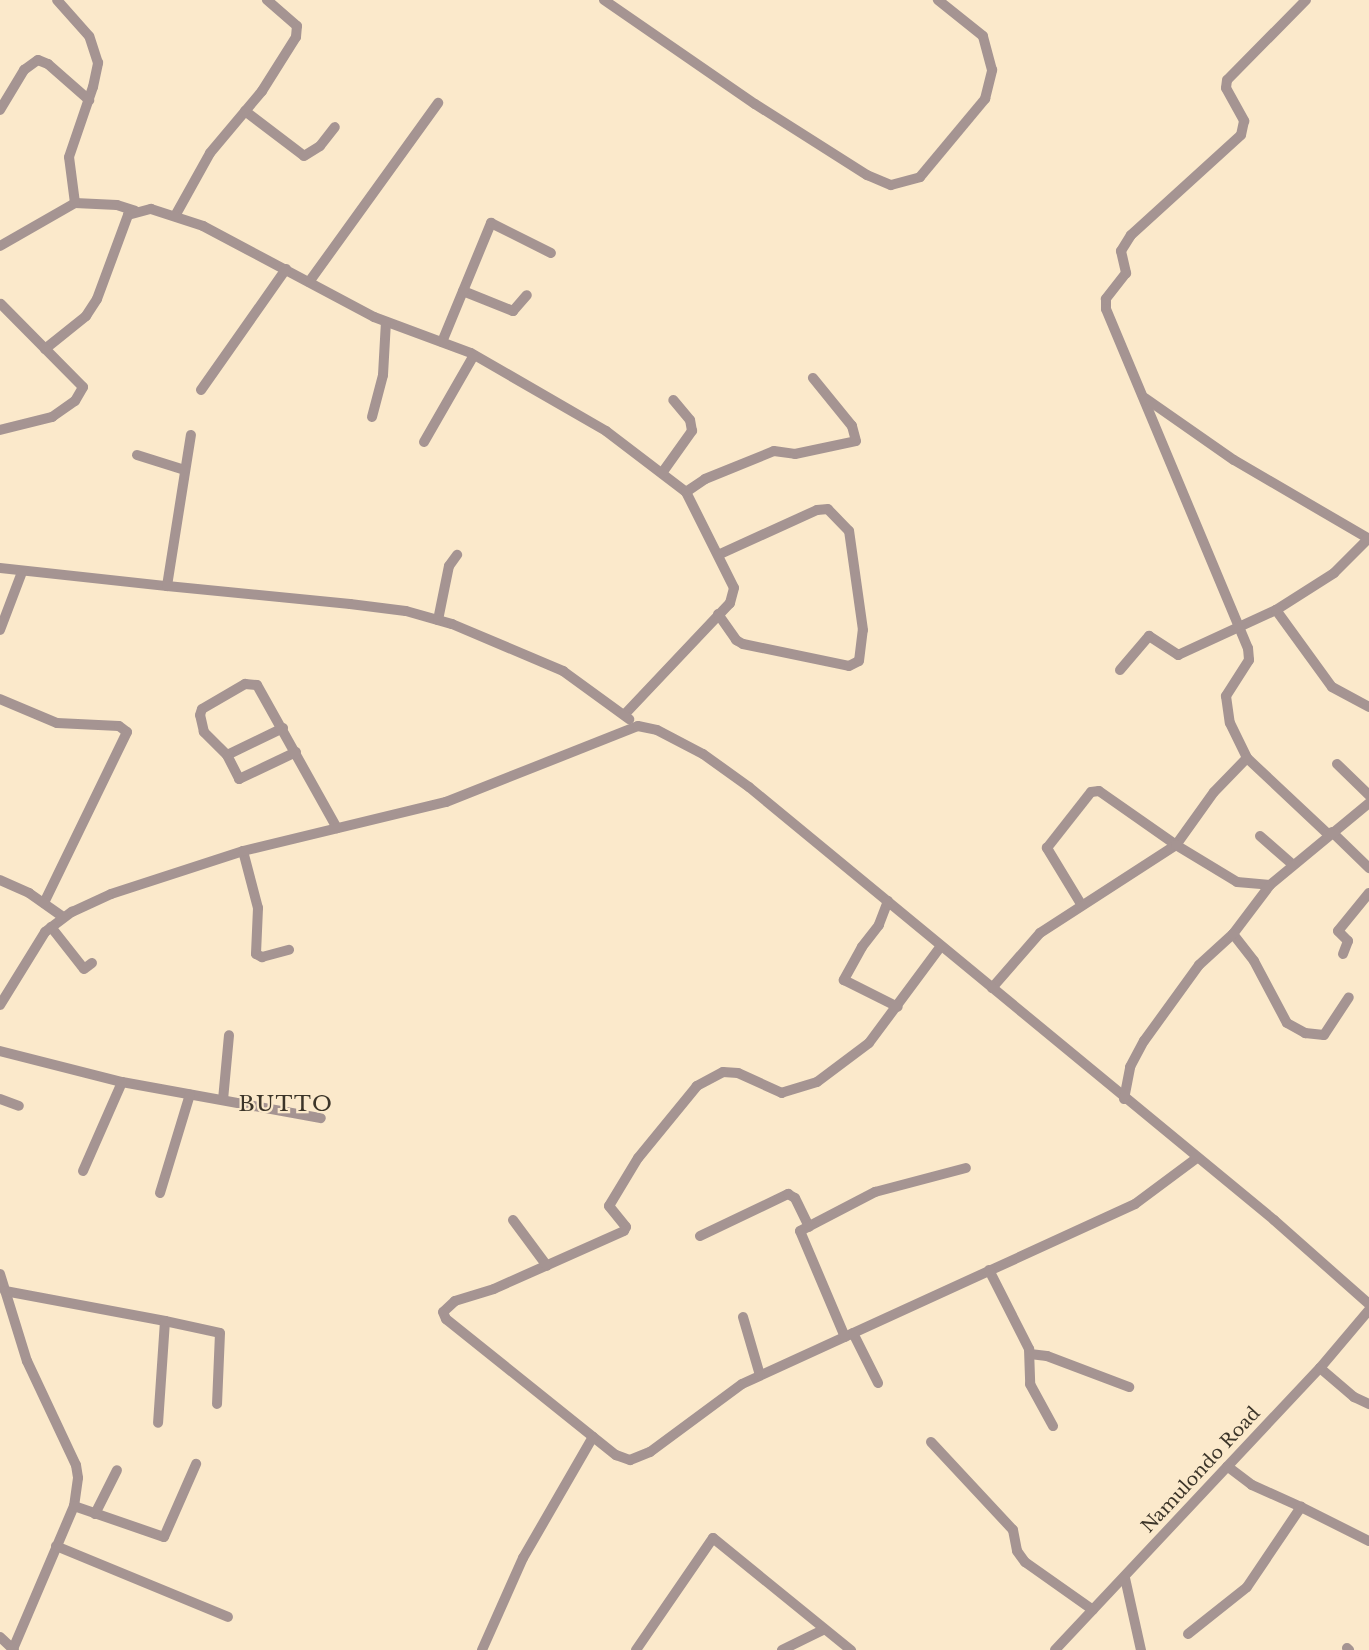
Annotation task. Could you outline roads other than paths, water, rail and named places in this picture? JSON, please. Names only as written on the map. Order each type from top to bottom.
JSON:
[{"type":"street","points":[[57,0],[79,22],[95,49],[97,73],[69,157],[75,203]]},
{"type":"street","points":[[175,216],[210,153],[245,111],[298,32],[292,21],[267,0]]},
{"type":"street","points":[[604,0],[755,104],[867,175],[891,185],[920,177],[985,99],[992,70],[982,36],[938,0]]},
{"type":"street","points":[[1306,0],[1227,80],[1226,88],[1244,121],[1241,135],[1131,235],[1121,251],[1126,273],[1106,299],[1106,309],[1145,398],[1249,660],[1231,686],[1225,705],[1247,758],[1369,868]]},
{"type":"street","points":[[0,110],[24,70],[38,60],[48,64],[89,100]]},
{"type":"street","points":[[309,282],[438,103]]},
{"type":"street","points":[[245,111],[304,156],[320,146],[335,127]]},
{"type":"street","points":[[1,245],[75,203],[117,205],[135,211],[152,209],[175,216],[286,269],[386,322],[474,355],[606,430],[686,492],[720,554],[734,588],[730,603],[625,714]]},
{"type":"street","points":[[45,349],[86,316],[97,299],[124,223],[135,211]]},
{"type":"street","points":[[442,342],[490,223],[551,253]]},
{"type":"street","points":[[201,390],[286,269]]},
{"type":"street","points":[[463,291],[513,311],[527,295]]},
{"type":"street","points":[[0,430],[52,417],[83,391],[79,380],[1,304]]},
{"type":"street","points":[[372,417],[383,375],[386,322]]},
{"type":"street","points":[[424,442],[474,355]]},
{"type":"street","points":[[686,492],[705,479],[774,451],[795,454],[855,441],[852,426],[813,378]]},
{"type":"street","points":[[1119,670],[1149,636],[1178,655],[1276,610],[1334,573],[1369,539],[1234,460],[1145,398]]},
{"type":"street","points":[[662,473],[692,431],[690,420],[673,400]]},
{"type":"street","points":[[167,586],[191,435]]},
{"type":"street","points":[[137,455],[185,471]]},
{"type":"street","points":[[718,614],[736,640],[743,644],[849,666],[859,661],[863,630],[849,531],[828,509],[817,510],[720,554]]},
{"type":"street","points":[[438,620],[449,566],[457,555]]},
{"type":"street","points":[[0,568],[21,572],[298,597],[406,611],[509,645],[562,671],[625,714],[638,726],[657,730],[703,754],[888,901],[1369,1304]]},
{"type":"street","points":[[0,630],[21,572]]},
{"type":"street","points":[[1276,610],[1332,687],[1369,707]]},
{"type":"street","points":[[296,752],[239,779],[227,755],[204,732],[200,715],[202,709],[245,684],[257,686],[283,728],[296,752],[337,828]]},
{"type":"street","points":[[0,699],[57,723],[119,726],[127,732],[44,903]]},
{"type":"street","points":[[0,1005],[33,949],[51,927],[63,917],[111,894],[243,851],[446,802],[638,726]]},
{"type":"street","points":[[227,755],[283,728]]},
{"type":"street","points":[[992,988],[1040,933],[1081,904],[1176,845],[1215,792],[1247,758]]},
{"type":"street","points":[[1337,764],[1369,795]]},
{"type":"street","points":[[1081,904],[1047,848],[1092,792],[1099,791],[1176,845],[1237,882],[1270,885]]},
{"type":"street","points":[[1124,1099],[1130,1067],[1144,1041],[1199,965],[1233,934],[1270,885],[1292,864],[1369,803]]},
{"type":"street","points":[[1260,836],[1292,864]]},
{"type":"street","points":[[243,851],[258,909],[256,954],[262,957],[289,950]]},
{"type":"street","points":[[0,879],[44,903],[63,917]]},
{"type":"street","points":[[1343,954],[1348,941],[1338,931],[1369,892]]},
{"type":"street","points":[[888,901],[879,925],[862,947],[844,980],[898,1007]]},
{"type":"street","points":[[51,927],[84,969],[92,963]]},
{"type":"street","points":[[1233,934],[1254,961],[1287,1023],[1305,1034],[1324,1035],[1349,997]]},
{"type":"street","points":[[941,946],[898,1007],[857,1053],[817,1082],[792,1092],[782,1093],[738,1073],[716,1073],[704,1080],[638,1158],[609,1206],[627,1229],[609,1241],[475,1297],[454,1301],[444,1316],[621,1459],[639,1458],[733,1390],[760,1375],[1135,1203],[1197,1158]]},
{"type":"street","points":[[223,1100],[229,1035]]},
{"type":"street","points":[[0,1051],[122,1082],[321,1118]]},
{"type":"street","points":[[83,1171],[122,1082]]},
{"type":"street","points":[[160,1193],[190,1094]]},
{"type":"street","points":[[0,1099],[19,1106]]},
{"type":"street","points":[[878,1383],[849,1335],[800,1231],[875,1192],[966,1168]]},
{"type":"street","points":[[700,1236],[788,1194],[795,1198],[809,1227]]},
{"type":"street","points":[[513,1220],[547,1266]]},
{"type":"street","points":[[989,1270],[1030,1354],[1030,1384],[1053,1426]]},
{"type":"street","points":[[0,1274],[27,1361],[76,1465],[78,1485],[74,1506],[14,1650],[0,1637]]},
{"type":"street","points":[[5,1291],[220,1333],[217,1404]]},
{"type":"street","name":"Namulondo Road","points":[[1055,1650],[1320,1368],[1369,1310]]},
{"type":"street","points":[[743,1317],[760,1375]]},
{"type":"street","points":[[158,1423],[165,1321]]},
{"type":"street","points":[[1030,1354],[1047,1356],[1129,1387]]},
{"type":"street","points":[[1320,1368],[1354,1397],[1369,1404]]},
{"type":"street","points":[[482,1650],[523,1558],[593,1437]]},
{"type":"street","points":[[931,1442],[1013,1530],[1017,1551],[1025,1562],[1093,1610]]},
{"type":"street","points":[[74,1506],[164,1537],[196,1464]]},
{"type":"street","points":[[1227,1466],[1252,1485],[1369,1542]]},
{"type":"street","points":[[95,1514],[117,1470]]},
{"type":"street","points":[[1188,1634],[1247,1587],[1301,1508]]},
{"type":"street","points":[[636,1650],[713,1538],[823,1630],[851,1650]]},
{"type":"street","points":[[56,1546],[228,1617]]},
{"type":"street","points":[[1125,1578],[1141,1650]]},
{"type":"street","points":[[782,1650],[823,1630]]},
{"type":"district","name":"BUTTO","points":[[286,1104]]}]
